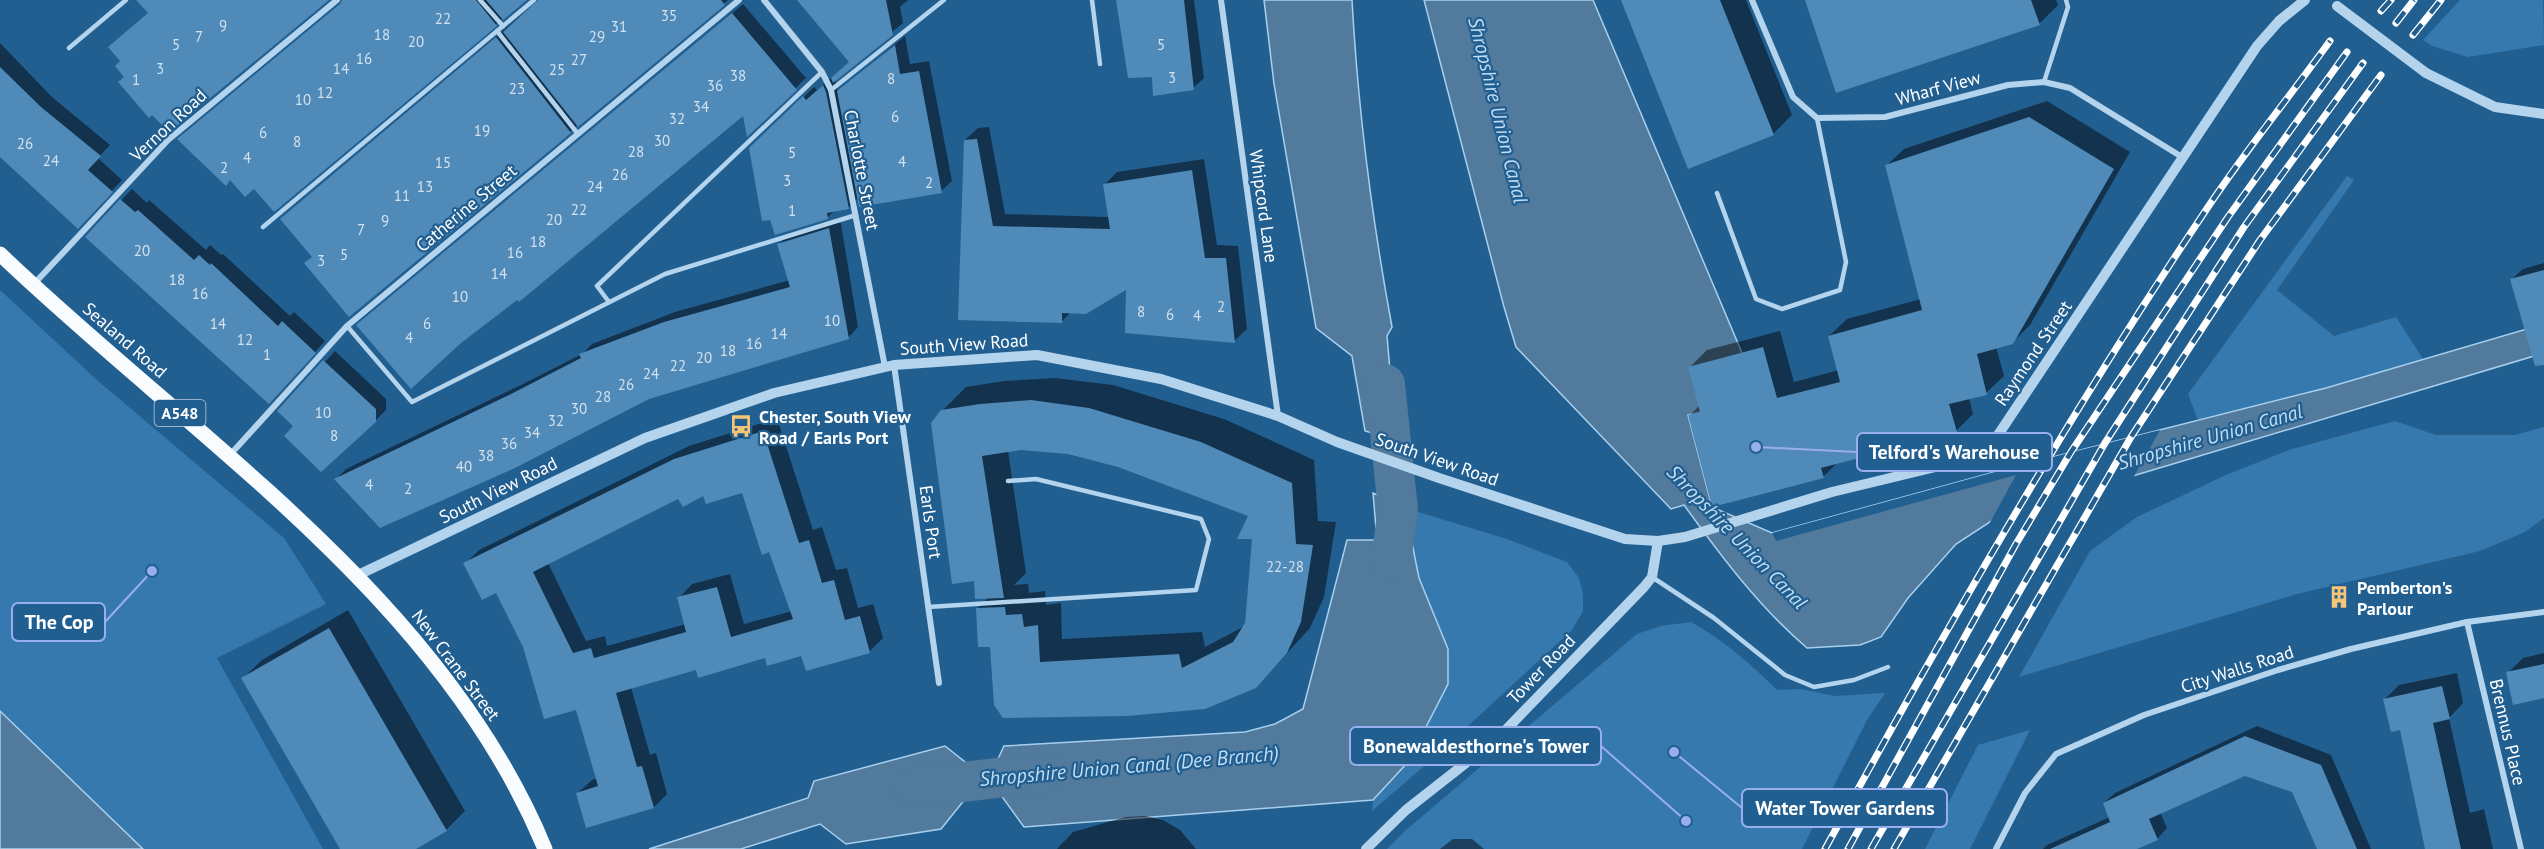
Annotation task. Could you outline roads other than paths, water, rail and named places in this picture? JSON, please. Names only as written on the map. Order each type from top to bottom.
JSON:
[{"type":"main road","name":"Sealand Road","points":[[0,254],[32,285],[229,456],[356,576]]},
{"type":"main road","name":"New Crane Street","points":[[356,576],[406,629],[472,713],[527,807],[545,849]]},
{"type":"street","name":"Vernon Road","points":[[32,285],[168,140],[337,0]]},
{"type":"street","name":"Catherine Street","points":[[229,456],[347,326],[739,0]]},
{"type":"street","name":"Charlotte Street","points":[[764,0],[822,72],[831,90],[890,366]]},
{"type":"street","name":"Whipcord Lane","points":[[1221,0],[1278,416]]},
{"type":"street","points":[[1752,0],[1793,98],[1817,118]]},
{"type":"street","name":"Raymond Street","points":[[1658,541],[1685,537],[1832,492],[1948,464],[1994,441],[2257,46],[2279,21],[2306,0]]},
{"type":"street","points":[[2333,3],[2426,73],[2494,107],[2544,114]]},
{"type":"street","name":"Wharf View","points":[[1817,118],[1885,117],[2008,85],[2044,82],[2070,88],[2182,157]]},
{"type":"street","name":"South View Road","points":[[356,576],[645,438],[774,393],[890,366],[1036,355],[1161,379],[1278,416],[1337,442],[1439,478],[1624,538],[1658,541]]},
{"type":"street","name":"Earls Port","points":[[890,366],[939,683]]},
{"type":"street","points":[[1652,577],[1658,541]]},
{"type":"street","name":"Tower Road","points":[[1366,849],[1406,810],[1498,737],[1652,577]]},
{"type":"street","name":"City Walls Road","points":[[1996,849],[2025,793],[2056,754],[2144,715],[2278,670],[2351,649],[2467,622],[2544,612]]},
{"type":"street","name":"Brennus Place","points":[[2467,622],[2521,849]]},
{"type":"lane","points":[[69,48],[126,0]]},
{"type":"lane","points":[[480,0],[503,27]]},
{"type":"lane","points":[[263,227],[534,0]]},
{"type":"lane","points":[[831,90],[944,0]]},
{"type":"lane","points":[[1092,0],[1100,64]]},
{"type":"lane","points":[[2044,82],[2068,8],[2066,0]]},
{"type":"lane","points":[[497,31],[578,134]]},
{"type":"lane","points":[[609,302],[597,286],[822,72]]},
{"type":"lane","points":[[1717,192],[1756,299],[1782,309],[1840,290],[1846,262],[1817,118]]},
{"type":"lane","points":[[347,326],[412,402],[665,274],[856,215]]},
{"type":"lane","points":[[928,607],[1196,590],[1209,538],[1201,519],[1036,479],[1008,482]]},
{"type":"lane","points":[[1652,577],[1714,618],[1785,675],[1814,687],[1854,680],[1888,666]]},
{"type":"water","points":[[1264,0],[1352,0],[1367,164],[1392,327],[1387,336],[1396,440],[1365,431],[1352,356],[1316,328],[1274,84]]},
{"type":"water","name":"Shropshire Union Canal","points":[[1424,0],[1593,0],[1742,353],[1700,412],[1688,415],[1712,507],[1772,533],[2013,467],[2326,388],[2544,324],[2544,353],[1999,516],[1956,544],[1908,598],[1881,637],[1860,645],[1807,648],[1757,598],[1684,505],[1671,509],[1516,347]]},
{"type":"water","points":[[1373,493],[1405,508],[1419,578],[1448,649],[1448,684],[1408,762],[1373,800],[1024,827],[998,791],[990,791],[989,762],[998,759],[1004,746],[1245,732],[1275,724],[1303,709],[1347,540],[1377,540]]},
{"type":"water","points":[[0,711],[143,849],[0,849]]},
{"type":"water","points":[[945,746],[969,765],[970,793],[941,829],[846,844],[820,824],[741,849],[649,849],[808,798],[814,781]]},
{"type":"waterway","name":"Shropshire Union Canal (Dee Branch)","points":[[1385,384],[1398,510],[1391,559]]},
{"type":"waterway","name":"Shropshire Union Canal (Dee Branch)","points":[[914,788],[1045,772]]},
{"type":"railway","points":[[2381,11],[2391,0]]},
{"type":"railway","points":[[2396,23],[2414,0]]},
{"type":"railway","points":[[2413,35],[2441,0]]},
{"type":"railway","points":[[1825,849],[1962,604],[2106,364],[2223,186],[2330,41]]},
{"type":"railway","points":[[1848,849],[2016,544],[2071,452],[2228,217],[2347,52]]},
{"type":"railway","points":[[1871,849],[2105,443],[2244,227],[2363,63]]},
{"type":"railway","points":[[1894,849],[2131,437],[2260,240],[2381,75]]},
{"type":"place","name":"Chester, South View Road / Earls Port","points":[[741,426]]},
{"type":"place","name":"Telford's Warehouse","points":[[1756,447]]},
{"type":"place","name":"The Cop","points":[[152,571]]},
{"type":"place","name":"Pemberton's Parlour","points":[[2339,597]]},
{"type":"place","name":"Water Tower Gardens","points":[[1674,752]]},
{"type":"place","name":"Bonewaldesthorne's Tower","points":[[1686,821]]}]
